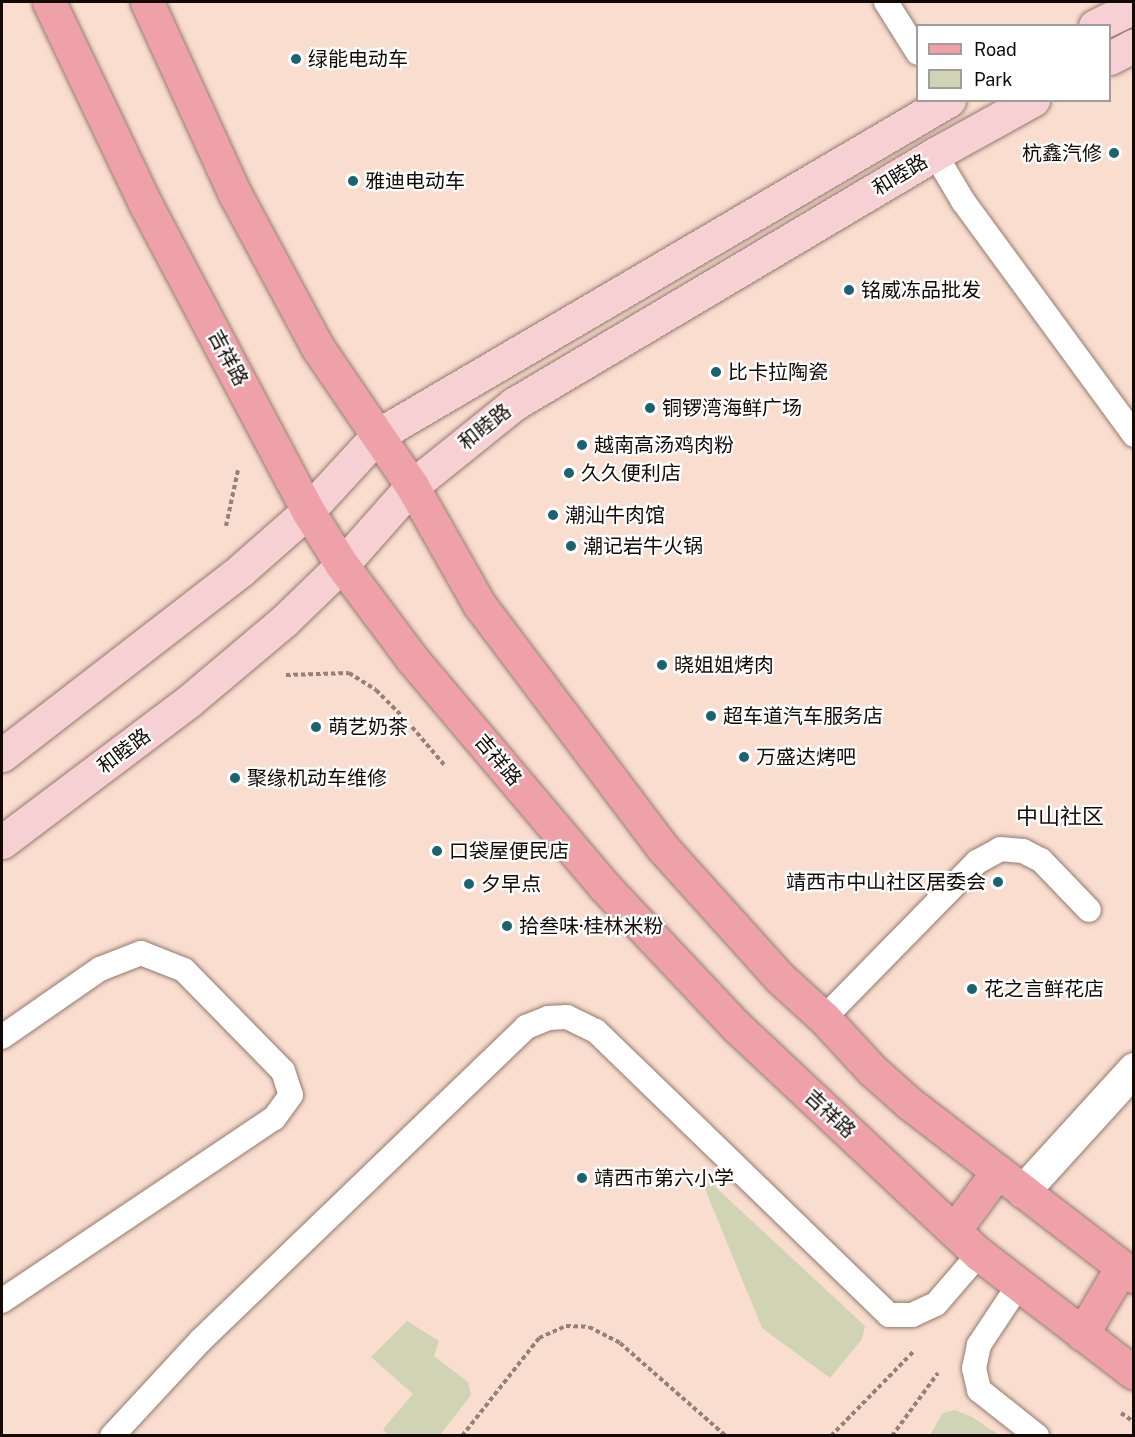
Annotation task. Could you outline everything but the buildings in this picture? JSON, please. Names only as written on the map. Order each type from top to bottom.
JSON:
[{"type":"main road","name":"吉祥路","points":[[49,2],[146,205],[308,511],[342,565],[413,660],[604,886],[737,1027],[955,1229],[979,1254],[1134,1373]]},
{"type":"main road","points":[[147,2],[240,204],[318,348],[412,486],[479,604],[662,847],[780,978],[825,1018],[909,1102],[1128,1272],[1082,1334]]},
{"type":"main road","points":[[955,1229],[998,1171]]},
{"type":"street","points":[[1099,24],[1134,7]]},
{"type":"street","points":[[1111,57],[1134,45]]},
{"type":"street","name":"和睦路","points":[[2,754],[155,640],[308,511],[378,435],[944,102]]},
{"type":"street","name":"和睦路","points":[[2,842],[189,701],[284,621],[342,565],[412,486],[514,404],[935,154],[1029,102]]},
{"type":"street","points":[[1023,1191],[1134,1069]]},
{"type":"lane","points":[[886,2],[916,50]]},
{"type":"lane","points":[[935,154],[963,201],[1134,435]]},
{"type":"lane","points":[[825,1018],[977,862],[1000,849],[1023,851],[1041,860],[1089,910]]},
{"type":"lane","points":[[2,1036],[100,969],[141,953],[184,970],[283,1071],[291,1095],[274,1118],[2,1300]]},
{"type":"lane","points":[[112,1436],[200,1341],[526,1027],[548,1018],[567,1017],[596,1031],[889,1315],[912,1315],[936,1304],[979,1254]]},
{"type":"lane","points":[[1018,1286],[979,1345],[974,1368],[979,1390],[1037,1436]]},
{"type":"path","points":[[221,533],[228,524],[236,491],[240,459]]},
{"type":"path","points":[[281,676],[313,672],[349,673],[376,690],[452,774]]},
{"type":"path","points":[[462,1436],[539,1338],[566,1326],[589,1327],[620,1343],[726,1436]]},
{"type":"path","points":[[831,1436],[923,1342]]},
{"type":"path","points":[[1114,1408],[1134,1422]]},
{"type":"green space","points":[[710,1182],[865,1326],[862,1339],[830,1378],[762,1328],[705,1189]]},
{"type":"green space","points":[[407,1321],[439,1341],[434,1356],[468,1382],[471,1395],[440,1435],[388,1435],[383,1429],[413,1394],[371,1357]]},
{"type":"green space","points":[[955,1410],[972,1417],[999,1435],[930,1435],[943,1413]]},
{"type":"place","name":"绿能电动车","points":[[296,59]]},
{"type":"place","name":"杭鑫汽修","points":[[1114,153]]},
{"type":"place","name":"雅迪电动车","points":[[353,181]]},
{"type":"place","name":"铭威冻品批发","points":[[849,290]]},
{"type":"place","name":"比卡拉陶瓷","points":[[716,372]]},
{"type":"place","name":"铜锣湾海鲜广场","points":[[650,408]]},
{"type":"place","name":"越南高汤鸡肉粉","points":[[582,445]]},
{"type":"place","name":"久久便利店","points":[[569,473]]},
{"type":"place","name":"潮汕牛肉馆","points":[[553,515]]},
{"type":"place","name":"潮记岩牛火锅","points":[[571,546]]},
{"type":"place","name":"晓姐姐烤肉","points":[[662,665]]},
{"type":"place","name":"超车道汽车服务店","points":[[711,716]]},
{"type":"place","name":"萌艺奶茶","points":[[316,727]]},
{"type":"place","name":"万盛达烤吧","points":[[744,757]]},
{"type":"place","name":"聚缘机动车维修","points":[[235,778]]},
{"type":"place","name":"口袋屋便民店","points":[[437,851]]},
{"type":"place","name":"靖西市中山社区居委会","points":[[998,882]]},
{"type":"place","name":"夕早点","points":[[469,884]]},
{"type":"place","name":"拾叁味·桂林米粉","points":[[507,926]]},
{"type":"place","name":"花之言鲜花店","points":[[972,989]]},
{"type":"place","name":"靖西市第六小学","points":[[582,1178]]},
{"type":"district","name":"中山社区","points":[[1060,817]]}]
